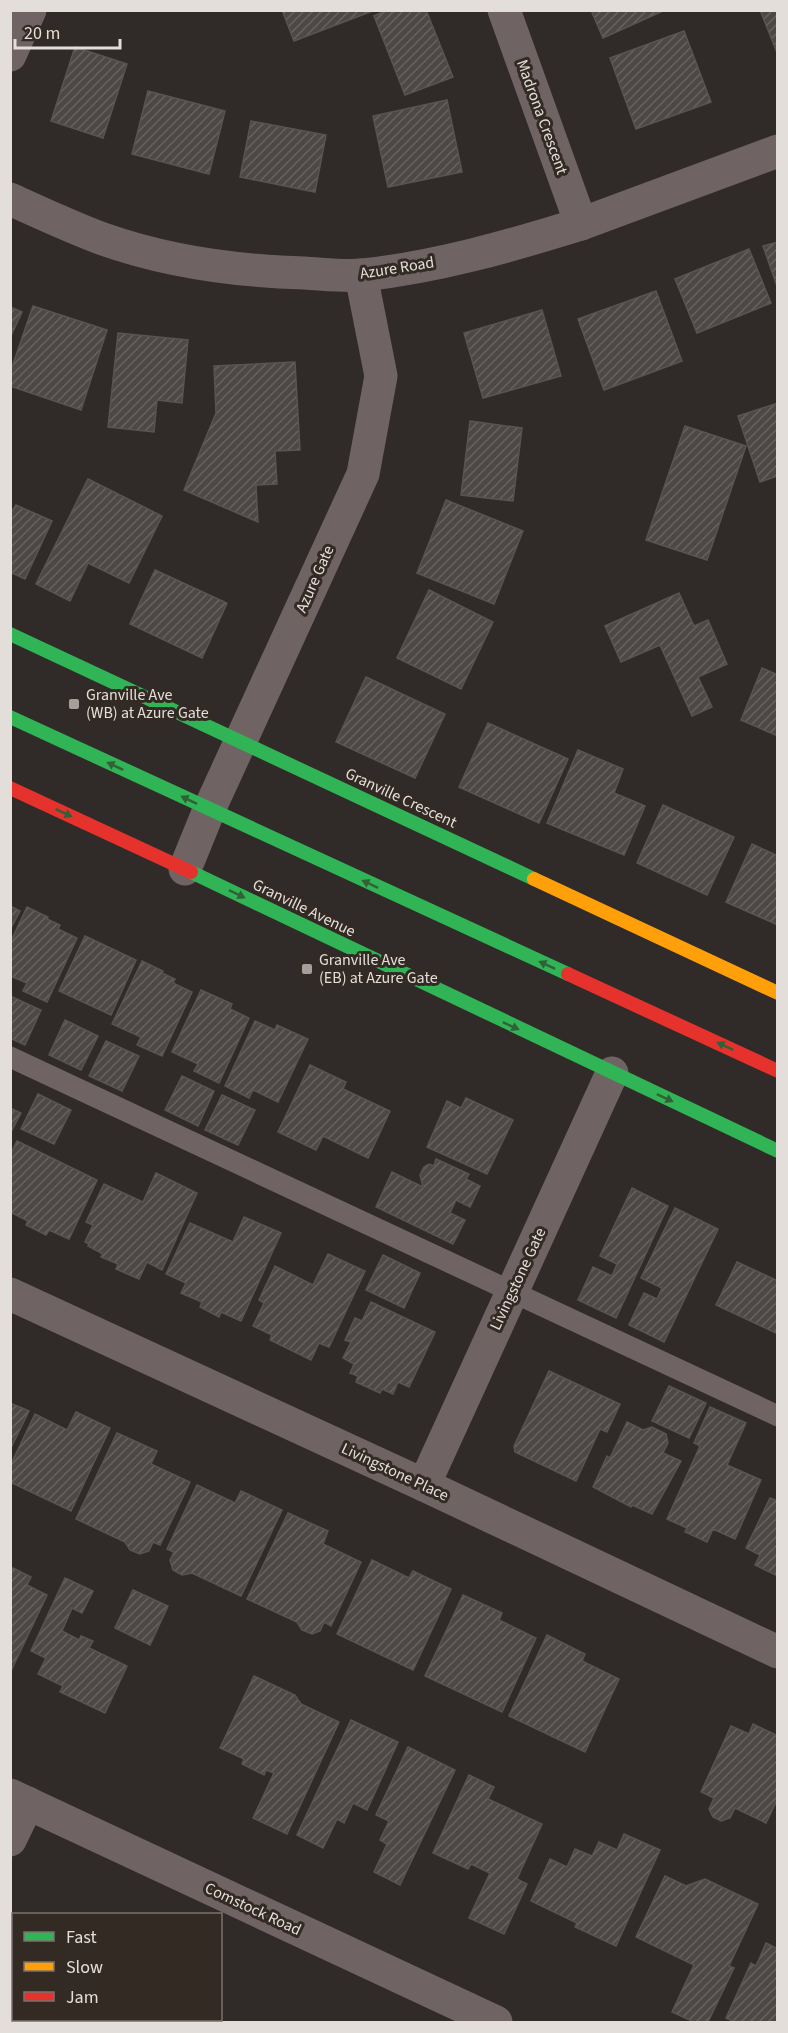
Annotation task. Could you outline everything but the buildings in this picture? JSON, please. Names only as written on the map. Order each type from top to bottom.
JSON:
[{"type":"main road","name":"Granville Crescent","points":[[10,634],[777,993]]},
{"type":"main road","points":[[10,717],[777,1071]]},
{"type":"main road","name":"Granville Avenue","points":[[10,788],[777,1151]]},
{"type":"street","points":[[10,55],[30,10]]},
{"type":"street","name":"Madrona Crescent","points":[[504,10],[581,224]]},
{"type":"street","name":"Azure Road","points":[[10,199],[103,238],[190,262],[256,272],[361,275],[422,266],[479,253],[581,224],[777,152]]},
{"type":"street","name":"Azure Gate","points":[[184,869],[363,474],[381,376],[361,275]]},
{"type":"street","name":"Livingstone Gate","points":[[424,1485],[612,1073]]},
{"type":"street","name":"Livingstone Place","points":[[10,1294],[424,1485],[777,1652]]},
{"type":"street","points":[[10,1840],[19,1799]]},
{"type":"street","name":"Comstock Road","points":[[19,1799],[496,2022]]},
{"type":"lane","points":[[10,1058],[777,1416]]},
{"type":"traffic: fast","points":[[10,634],[534,879]]},
{"type":"traffic: fast","points":[[10,717],[568,974]]},
{"type":"traffic: fast","points":[[191,872],[778,1151]]},
{"type":"traffic: slow","points":[[534,879],[778,993]]},
{"type":"traffic: jam","points":[[10,788],[191,872]]},
{"type":"traffic: jam","points":[[568,974],[778,1071]]},
{"type":"place","name":"Granville Ave (WB) at Azure Gate","points":[[74,704]]},
{"type":"place","name":"Granville Ave (EB) at Azure Gate","points":[[307,969]]}]
